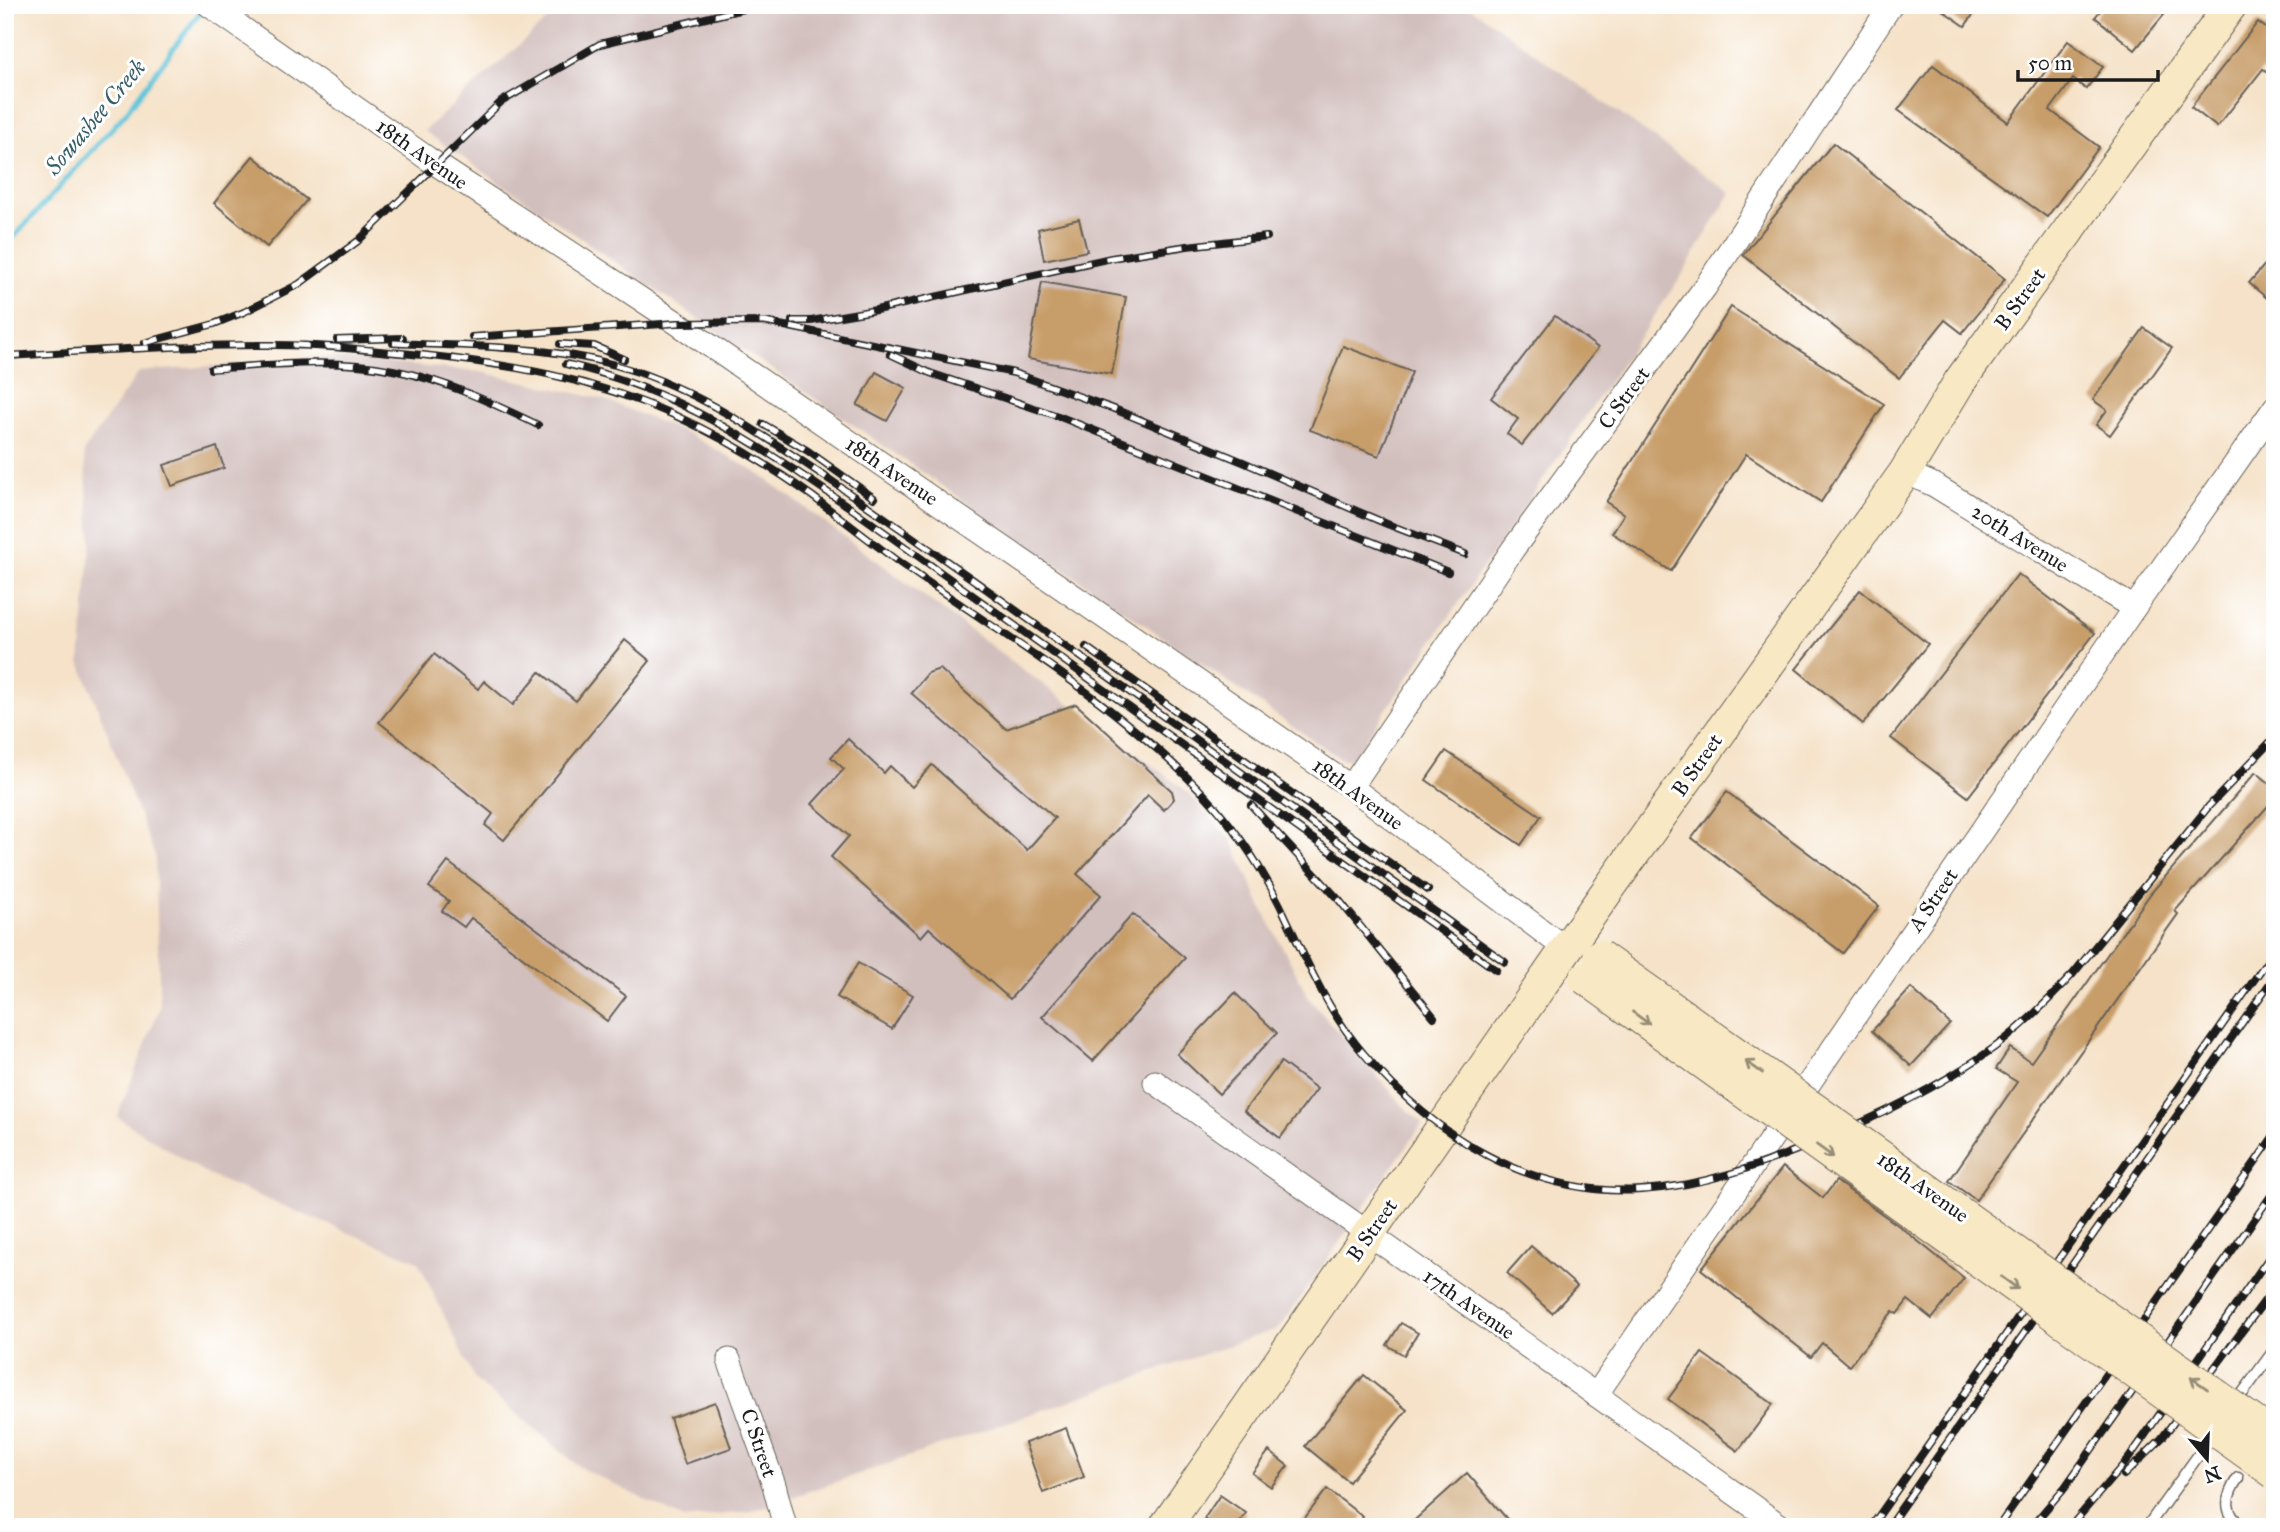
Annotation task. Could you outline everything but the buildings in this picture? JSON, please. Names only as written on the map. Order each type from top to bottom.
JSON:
[{"type":"street","name":"18th Avenue","points":[[209,5],[427,158],[677,323],[1351,787],[1566,949],[2275,1437]]},
{"type":"street","name":"C Street","points":[[1351,787],[1513,549],[1706,286],[1891,5]]},
{"type":"street","name":"B Street","points":[[1165,1527],[1566,949],[1905,472],[1960,381],[2231,5]]},
{"type":"street","name":"A Street","points":[[1596,1395],[2134,608],[2275,407]]},
{"type":"street","name":"20th Avenue","points":[[1905,472],[1934,485],[2134,608]]},
{"type":"street","points":[[1592,967],[2275,1473]]},
{"type":"street","name":"17th Avenue","points":[[1155,1082],[1782,1527]]},
{"type":"street","name":"C Street","points":[[729,1360],[774,1485],[785,1527]]},
{"type":"lane","points":[[2147,1527],[2275,1349]]},
{"type":"lane","points":[[2238,1478],[2232,1487],[2227,1506],[2231,1519],[2243,1527]]},
{"type":"shaded area","points":[[573,5],[1467,5],[1731,193],[1680,278],[1352,760],[1339,758],[424,131],[547,20]]},
{"type":"shaded area","points":[[325,357],[481,372],[602,399],[685,432],[761,475],[1189,793],[1232,841],[1262,908],[1310,1000],[1408,1111],[1423,1123],[1279,1328],[752,1511],[684,1519],[581,1468],[475,1380],[418,1261],[210,1176],[117,1117],[160,1007],[155,856],[80,662],[91,540],[84,451],[139,372]]},
{"type":"waterway","name":"Sowashee Creek","points":[[5,247],[125,114],[204,7]]},
{"type":"railway","points":[[144,343],[214,324],[299,284],[358,241],[501,102],[600,44],[759,5]]},
{"type":"railway","points":[[792,321],[811,321],[876,310],[1111,258],[1267,237]]},
{"type":"railway","points":[[472,337],[677,323],[765,322],[1014,373],[1114,409],[1465,554]]},
{"type":"railway","points":[[337,340],[403,338]]},
{"type":"railway","points":[[393,343],[516,349],[577,356],[638,372],[716,407],[789,452],[956,568],[1505,962]]},
{"type":"railway","points":[[560,344],[594,346],[624,359]]},
{"type":"railway","points":[[5,356],[232,345],[344,348],[423,355],[489,363],[582,382],[643,402],[710,433],[812,496],[900,563],[1090,695],[1126,723],[1195,785],[1220,812],[1252,857],[1280,905],[1338,1019],[1391,1084],[1421,1111],[1453,1135],[1523,1172],[1600,1190],[1664,1188],[1710,1179],[1754,1166],[1861,1123],[1963,1069],[2007,1038],[2063,985],[2209,806],[2275,737]]},
{"type":"railway","points":[[890,354],[930,373],[1058,416],[1448,572]]},
{"type":"railway","points":[[211,369],[325,363],[371,366],[412,374],[449,386],[538,425]]},
{"type":"railway","points":[[566,364],[644,388],[682,405],[718,423],[787,465],[1496,970]]},
{"type":"railway","points":[[763,424],[808,451],[874,498]]},
{"type":"railway","points":[[1086,647],[1428,890]]},
{"type":"railway","points":[[1251,805],[1339,900],[1434,1017]]},
{"type":"railway","points":[[1871,1527],[2275,950]]},
{"type":"railway","points":[[1888,1527],[2275,976]]},
{"type":"railway","points":[[1998,1527],[2275,1134]]},
{"type":"railway","points":[[2031,1527],[2065,1487],[2275,1190]]},
{"type":"railway","points":[[2070,1527],[2129,1458],[2275,1249]]},
{"type":"railway","points":[[2124,1475],[2162,1438],[2275,1287]]}]
